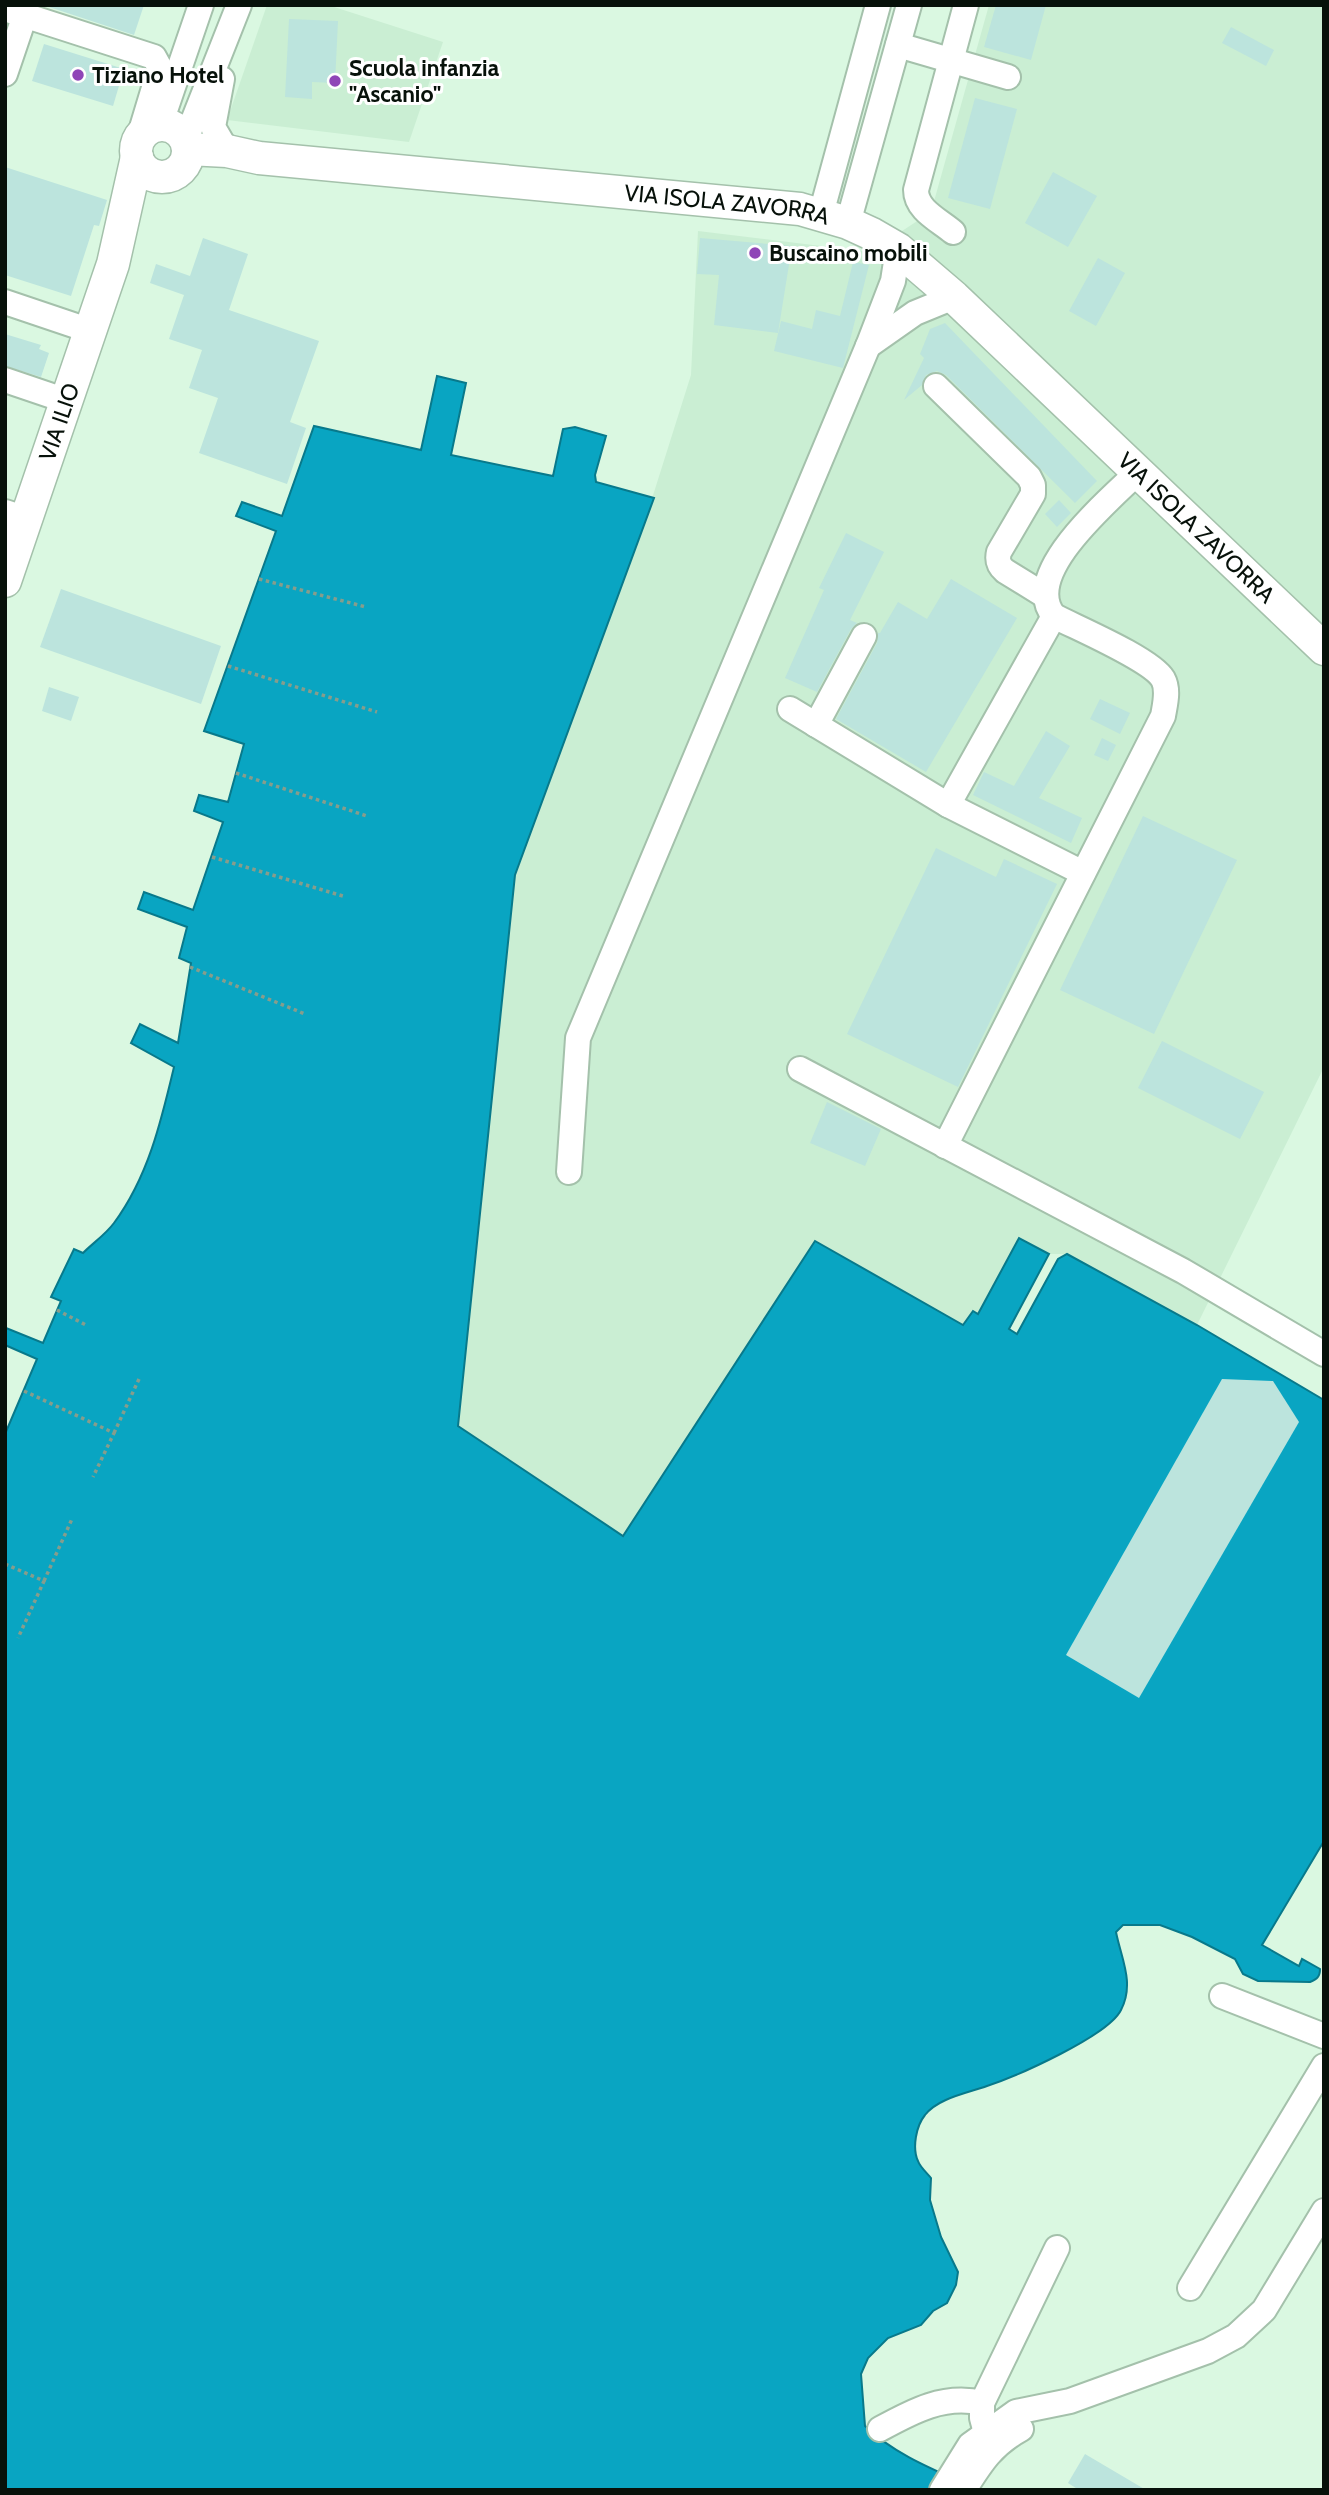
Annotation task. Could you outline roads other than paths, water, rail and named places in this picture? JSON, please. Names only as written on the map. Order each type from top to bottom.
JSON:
[{"type":"main road","name":"VIA ISOLA ZAVORRA","points":[[165,151],[227,151],[259,158]]},
{"type":"main road","name":"VIA ISOLA ZAVORRA","points":[[165,151],[800,209],[834,218],[898,249],[954,297],[1324,649]]},
{"type":"main road","name":"VIA ILIO","points":[[5,581],[16,516],[67,401],[113,264],[165,151]]},
{"type":"street","points":[[165,151],[201,5]]},
{"type":"street","points":[[834,218],[878,5]]},
{"type":"street","points":[[834,218],[898,46],[909,5]]},
{"type":"street","points":[[954,232],[920,206],[916,200],[916,190],[966,5]]},
{"type":"street","points":[[5,74],[15,12],[154,57],[160,68],[165,151]]},
{"type":"street","points":[[165,151],[236,13]]},
{"type":"street","points":[[227,151],[213,127],[236,13]]},
{"type":"street","points":[[898,46],[1008,76]]},
{"type":"street","points":[[569,1172],[578,1038],[868,345],[893,281],[898,249]]},
{"type":"street","points":[[868,345],[915,313],[954,297]]},
{"type":"street","points":[[5,302],[91,331]]},
{"type":"street","points":[[5,380],[67,401]]},
{"type":"street","points":[[936,386],[1029,477],[1033,485],[1033,494],[998,558],[999,566],[1049,606],[1151,666],[1163,680],[1167,695],[1163,716],[945,1146]]},
{"type":"street","points":[[948,805],[1049,606],[1047,582],[1070,540],[1139,471]]},
{"type":"street","points":[[816,726],[864,636]]},
{"type":"street","points":[[790,709],[948,805],[1083,873]]},
{"type":"street","points":[[800,1069],[1182,1271],[1324,1354]]},
{"type":"street","points":[[1222,1996],[1324,2036]]},
{"type":"street","points":[[1190,2288],[1324,2066]]},
{"type":"street","points":[[964,2490],[971,2445],[1016,2412],[1070,2401],[1208,2351],[1236,2336],[1264,2310],[1324,2211]]},
{"type":"street","points":[[986,2433],[982,2403],[1057,2248]]},
{"type":"street","points":[[880,2429],[911,2412],[949,2400],[966,2399],[982,2403]]},
{"type":"street","points":[[942,2490],[970,2463],[985,2456],[1010,2435],[1070,2401]]},
{"type":"water","points":[[437,376],[466,383],[451,455],[553,476],[563,429],[575,427],[606,436],[595,475],[596,482],[654,498],[515,875],[458,1426],[623,1536],[815,1241],[963,1325],[973,1311],[978,1314],[1019,1238],[1049,1254],[1009,1329],[1017,1334],[1058,1259],[1067,1254],[1197,1325],[1324,1400],[1324,1841],[1262,1945],[1299,1966],[1302,1959],[1320,1969],[1319,1974],[1310,1982],[1258,1981],[1243,1974],[1235,1959],[1192,1937],[1160,1925],[1123,1925],[1116,1932],[1126,1971],[1127,1990],[1121,2010],[1113,2020],[1081,2043],[1001,2081],[945,2100],[925,2115],[916,2137],[916,2156],[931,2178],[930,2200],[941,2237],[958,2272],[956,2285],[947,2303],[933,2311],[921,2325],[888,2338],[868,2358],[861,2374],[865,2426],[904,2455],[979,2490],[5,2490],[5,1434],[37,1359],[5,1345],[6,1328],[43,1343],[61,1301],[51,1297],[74,1249],[83,1253],[114,1223],[136,1187],[158,1128],[174,1067],[131,1043],[140,1024],[178,1043],[191,963],[179,958],[187,927],[138,909],[144,892],[193,910],[223,822],[194,811],[199,795],[228,802],[244,744],[204,731],[276,531],[236,516],[242,502],[282,516],[314,426],[421,450]]},
{"type":"place","name":"Tiziano Hotel","points":[[78,75]]},
{"type":"place","name":"Scuola infanzia \"Ascanio\"","points":[[335,81]]},
{"type":"place","name":"Buscaino mobili","points":[[755,253]]}]
